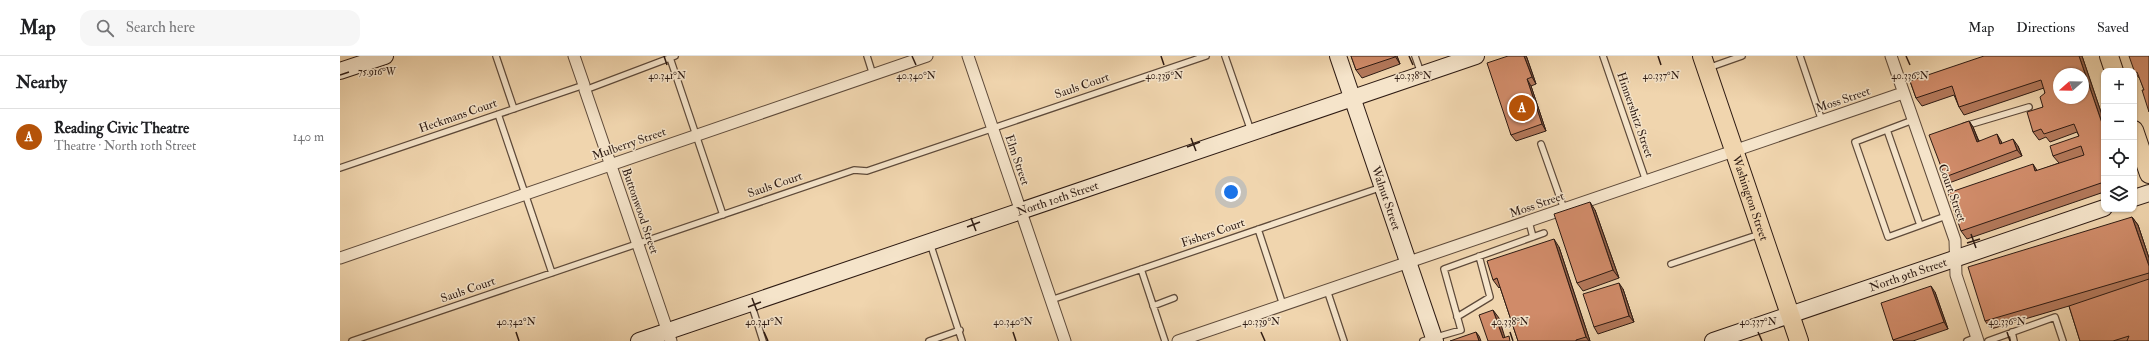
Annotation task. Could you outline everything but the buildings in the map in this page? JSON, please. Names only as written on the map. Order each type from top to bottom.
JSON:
[{"type":"main road","points":[[2109,56],[2113,68]]},
{"type":"main road","name":"Washington Street","points":[[1704,62],[1799,341]]},
{"type":"main road","points":[[2137,139],[2149,174]]},
{"type":"street","points":[[340,71],[385,56]]},
{"type":"street","name":"Buttonwood Street","points":[[574,56],[669,336]]},
{"type":"street","name":"Mulberry Street","points":[[340,258],[927,56]]},
{"type":"street","name":"Elm Street","points":[[968,56],[1065,341]]},
{"type":"street","name":"Walnut Street","points":[[1338,56],[1408,263],[1430,340]]},
{"type":"street","name":"North 10th Street","points":[[639,341],[669,336],[750,303],[1476,56]]},
{"type":"street","name":"Court Street","points":[[1891,56],[1913,120],[1923,140],[1946,216],[1955,240],[1956,275],[1974,340]]},
{"type":"street","name":"Moss Street","points":[[1178,341],[1903,93]]},
{"type":"street","points":[[2137,197],[2149,193]]},
{"type":"street","name":"North 9th Street","points":[[1713,341],[2101,209]]},
{"type":"lane","points":[[496,56],[514,109]]},
{"type":"lane","points":[[867,56],[873,75]]},
{"type":"lane","name":"Sauls Court","points":[[352,341],[854,170],[867,171],[1206,56]]},
{"type":"lane","points":[[1225,56],[1251,133]]},
{"type":"lane","points":[[1415,56],[1421,75]]},
{"type":"lane","name":"Hinnershitz Street","points":[[1603,56],[1646,181]]},
{"type":"lane","points":[[1704,62],[1742,56]]},
{"type":"lane","points":[[1800,56],[1822,121]]},
{"type":"lane","points":[[673,57],[699,146],[723,215]]},
{"type":"lane","name":"Heckmans Court","points":[[340,168],[498,114],[673,57]]},
{"type":"lane","points":[[1955,129],[2029,107]]},
{"type":"lane","points":[[498,114],[552,273]]},
{"type":"lane","points":[[1913,120],[1855,142],[1888,237],[1946,216]]},
{"type":"lane","points":[[1887,130],[1920,225]]},
{"type":"lane","points":[[1541,144],[1564,210]]},
{"type":"lane","name":"Fishers Court","points":[[1051,300],[1382,187]]},
{"type":"lane","points":[[1529,222],[1532,237]]},
{"type":"lane","points":[[1258,229],[1283,305]]},
{"type":"lane","points":[[1430,340],[1461,330],[1444,269],[1544,233]]},
{"type":"lane","points":[[1671,264],[1762,233]]},
{"type":"lane","points":[[930,243],[960,330],[962,341]]},
{"type":"lane","points":[[1457,317],[1490,297],[1479,256]]},
{"type":"lane","points":[[1141,269],[1165,341]]},
{"type":"lane","points":[[1326,290],[1344,341]]},
{"type":"lane","points":[[1153,306],[1174,298]]},
{"type":"lane","points":[[750,303],[763,341]]},
{"type":"lane","points":[[1988,341],[2055,317],[2063,341]]},
{"type":"lane","points":[[929,341],[960,330]]},
{"type":"lane","points":[[2012,332],[2014,341]]},
{"type":"place","name":"Reading Civic Theatre","points":[[1522,108]]}]
